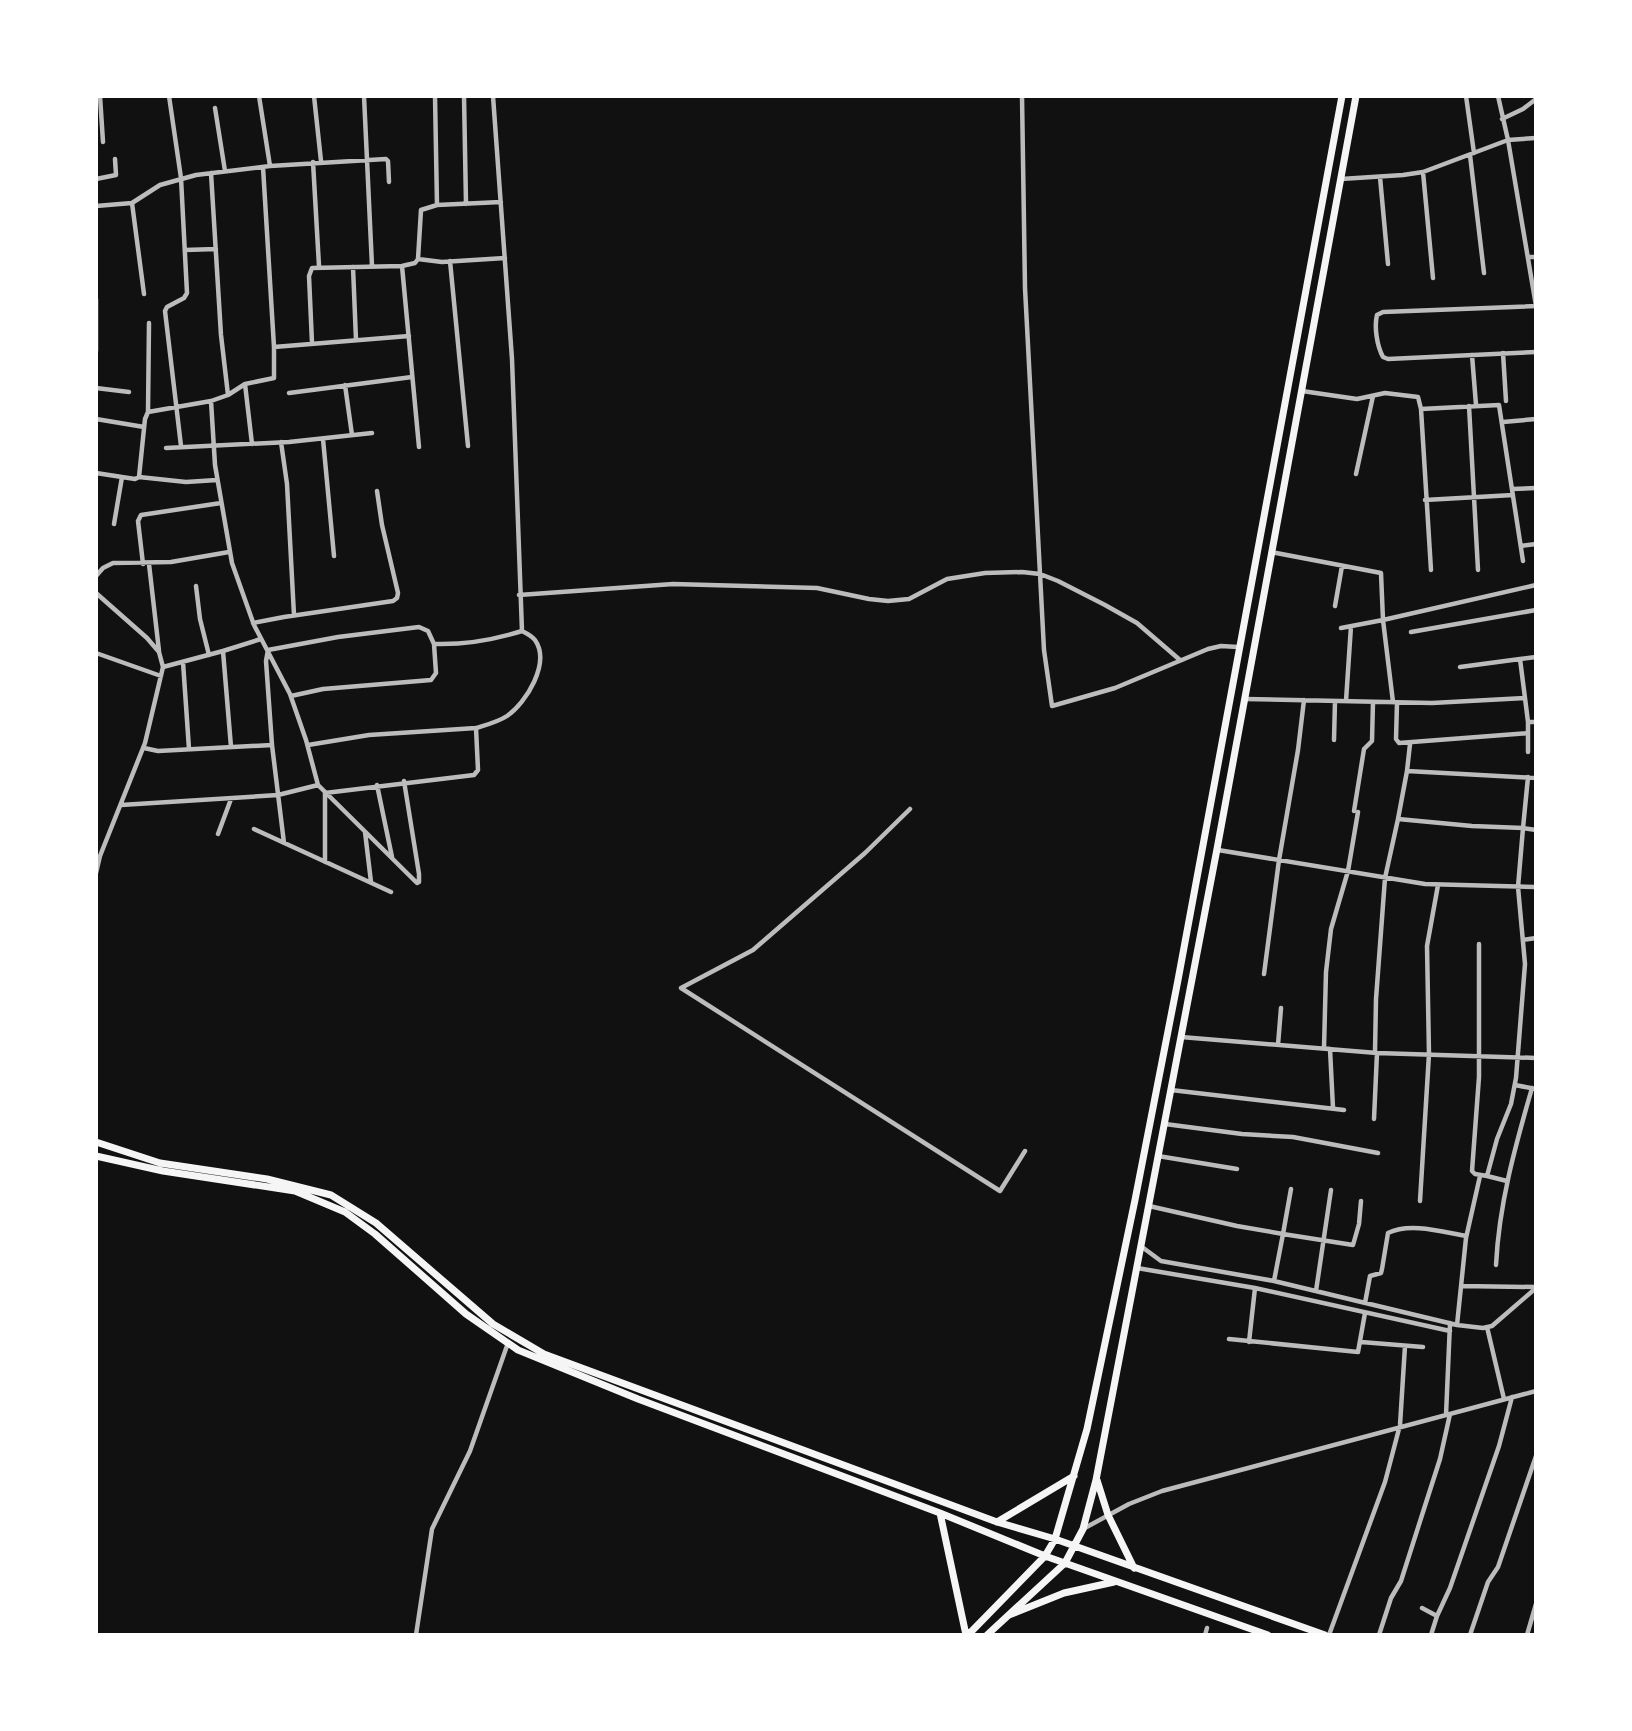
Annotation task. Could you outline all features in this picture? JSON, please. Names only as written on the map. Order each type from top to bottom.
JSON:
[{"type":"main road","points":[[967,1635],[1045,1556],[1055,1539],[1087,1429],[1135,1200],[1342,96]]},
{"type":"main road","points":[[987,1635],[1065,1563],[1083,1529],[1096,1480],[1217,849],[1356,96]]},
{"type":"main road","points":[[97,1144],[160,1163],[267,1179],[331,1195],[376,1223],[493,1324],[544,1354],[997,1522],[1055,1539],[1327,1635]]},
{"type":"main road","points":[[96,1156],[163,1171],[295,1191],[315,1198],[345,1212],[375,1234],[466,1314],[518,1350],[1045,1556],[1268,1635]]},
{"type":"main road","points":[[997,1522],[1074,1476]]},
{"type":"main road","points":[[1096,1480],[1108,1515],[1134,1567]]},
{"type":"main road","points":[[940,1513],[967,1635]]},
{"type":"main road","points":[[1006,1616],[1065,1593],[1114,1581]]},
{"type":"street","points":[[100,96],[103,142]]},
{"type":"street","points":[[169,96],[181,178],[187,293],[165,311],[181,446]]},
{"type":"street","points":[[259,96],[270,166]]},
{"type":"street","points":[[314,96],[321,162]]},
{"type":"street","points":[[364,96],[372,266]]},
{"type":"street","points":[[435,96],[437,205]]},
{"type":"street","points":[[464,96],[466,204]]},
{"type":"street","points":[[493,96],[512,359],[522,631]]},
{"type":"street","points":[[1022,96],[1025,288],[1044,650],[1052,706],[1115,688],[1180,660],[1222,646],[1238,647]]},
{"type":"street","points":[[1465,96],[1484,273]]},
{"type":"street","points":[[1498,96],[1536,306],[1383,312],[1377,315],[1376,321],[1380,352],[1388,359],[1536,352]]},
{"type":"street","points":[[1502,119],[1536,99]]},
{"type":"street","points":[[215,108],[225,171]]},
{"type":"street","points":[[1341,179],[1423,172],[1508,140],[1536,138]]},
{"type":"street","points":[[96,179],[116,175],[115,159]]},
{"type":"street","points":[[96,206],[132,203],[160,185],[181,178],[313,162],[386,159],[389,182]]},
{"type":"street","points":[[313,162],[319,267]]},
{"type":"street","points":[[148,412],[211,401],[228,395],[245,384],[274,378],[262,167]]},
{"type":"street","points":[[1423,172],[1433,278]]},
{"type":"street","points":[[211,173],[228,395]]},
{"type":"street","points":[[1380,177],[1388,264]]},
{"type":"street","points":[[312,343],[309,271],[312,268],[402,266],[415,263],[418,259],[421,210],[437,205],[501,202]]},
{"type":"street","points":[[132,203],[144,294]]},
{"type":"street","points":[[185,250],[216,249]]},
{"type":"street","points":[[1528,257],[1536,257]]},
{"type":"street","points":[[418,259],[450,261],[505,258]]},
{"type":"street","points":[[450,261],[468,446]]},
{"type":"street","points":[[402,266],[419,447]]},
{"type":"street","points":[[354,267],[356,341]]},
{"type":"street","points":[[96,299],[96,351]]},
{"type":"street","points":[[139,477],[148,412],[149,323]]},
{"type":"street","points":[[274,347],[408,336]]},
{"type":"street","points":[[1503,354],[1506,401]]},
{"type":"street","points":[[1472,355],[1476,405]]},
{"type":"street","points":[[289,393],[412,377]]},
{"type":"street","points":[[245,384],[252,444]]},
{"type":"street","points":[[345,385],[352,435]]},
{"type":"street","points":[[96,387],[129,392]]},
{"type":"street","points":[[1302,391],[1357,399],[1385,393],[1412,395],[1421,401],[1431,570]]},
{"type":"street","points":[[1356,474],[1373,395]]},
{"type":"street","points":[[211,401],[217,480],[229,552],[253,623],[291,696],[318,785],[414,881],[419,882],[404,781]]},
{"type":"street","points":[[1469,405],[1478,570]]},
{"type":"street","points":[[1421,409],[1499,405],[1523,561]]},
{"type":"street","points":[[96,419],[144,427]]},
{"type":"street","points":[[1503,422],[1536,419]]},
{"type":"street","points":[[166,448],[323,439],[372,433]]},
{"type":"street","points":[[323,439],[334,556]]},
{"type":"street","points":[[281,442],[287,484],[294,615]]},
{"type":"street","points":[[96,473],[186,482],[217,480]]},
{"type":"street","points":[[114,524],[122,477]]},
{"type":"street","points":[[1425,500],[1473,497],[1536,488]]},
{"type":"street","points":[[253,623],[393,601],[397,598],[377,491]]},
{"type":"street","points":[[146,564],[138,521],[141,515],[221,503]]},
{"type":"street","points":[[1521,546],[1536,544]]},
{"type":"street","points":[[96,576],[103,568],[113,563],[171,562],[229,552]]},
{"type":"street","points":[[1271,552],[1381,573],[1383,620],[1395,703],[1396,739],[1399,743],[1528,733]]},
{"type":"street","points":[[96,873],[100,856],[144,748],[163,667],[159,652],[152,570],[151,564],[146,564]]},
{"type":"street","points":[[1335,606],[1342,566]]},
{"type":"street","points":[[519,595],[673,584],[817,588],[888,601],[909,599],[947,579],[968,574],[1022,572],[1040,574],[1105,605],[1137,623],[1180,660]]},
{"type":"street","points":[[1340,628],[1536,584]]},
{"type":"street","points":[[196,586],[200,619],[209,655]]},
{"type":"street","points":[[96,593],[159,652]]},
{"type":"street","points":[[1411,632],[1536,610]]},
{"type":"street","points":[[1346,701],[1351,626]]},
{"type":"street","points":[[268,650],[338,637],[419,627],[428,631],[434,645],[436,673],[431,680],[323,690],[291,696]]},
{"type":"street","points":[[434,645],[497,639],[522,631]]},
{"type":"street","points":[[308,746],[369,735],[476,728],[507,716],[523,699],[538,670],[540,652],[534,639],[522,631]]},
{"type":"street","points":[[163,667],[261,639]]},
{"type":"street","points":[[268,650],[266,661],[272,745],[284,843]]},
{"type":"street","points":[[223,651],[231,747]]},
{"type":"street","points":[[96,653],[161,676]]},
{"type":"street","points":[[1460,667],[1536,657]]},
{"type":"street","points":[[1520,659],[1528,722],[1528,752]]},
{"type":"street","points":[[183,662],[189,749]]},
{"type":"street","points":[[1245,699],[1432,704],[1525,698]]},
{"type":"street","points":[[1264,974],[1304,701]]},
{"type":"street","points":[[1334,740],[1335,701]]},
{"type":"street","points":[[1324,1048],[1326,972],[1331,929],[1348,871],[1364,749],[1372,741],[1373,702]]},
{"type":"street","points":[[1528,722],[1536,722]]},
{"type":"street","points":[[325,793],[404,781],[474,775],[478,770],[476,728]]},
{"type":"street","points":[[1374,1119],[1376,999],[1385,878],[1410,744]]},
{"type":"street","points":[[144,748],[158,751],[272,745]]},
{"type":"street","points":[[1407,771],[1536,778]]},
{"type":"street","points":[[1487,1176],[1497,1139],[1511,1104],[1518,1056],[1525,964],[1518,887],[1528,777]]},
{"type":"street","points":[[121,805],[278,795],[318,785]]},
{"type":"street","points":[[377,785],[392,859]]},
{"type":"street","points":[[325,793],[326,862]]},
{"type":"street","points":[[218,834],[231,799]]},
{"type":"street","points":[[910,808],[865,853],[753,950],[681,988],[1000,1191],[1025,1151]]},
{"type":"street","points":[[1398,819],[1536,830]]},
{"type":"street","points":[[254,829],[391,892]]},
{"type":"street","points":[[365,831],[371,883]]},
{"type":"street","points":[[1217,849],[1438,885],[1536,887]]},
{"type":"street","points":[[1420,1201],[1429,1054],[1427,946],[1438,885]]},
{"type":"street","points":[[1524,940],[1536,938]]},
{"type":"street","points":[[1479,944],[1480,1055],[1472,1171],[1480,1176],[1507,1181]]},
{"type":"street","points":[[1278,1045],[1281,1008]]},
{"type":"street","points":[[1181,1037],[1376,1053],[1536,1058]]},
{"type":"street","points":[[1324,1048],[1330,1049],[1333,1108]]},
{"type":"street","points":[[1496,1265],[1499,1221],[1507,1181],[1534,1088],[1515,1085]]},
{"type":"street","points":[[1171,1090],[1344,1110]]},
{"type":"street","points":[[1165,1124],[1242,1134],[1293,1137],[1378,1153]]},
{"type":"street","points":[[1158,1156],[1237,1169]]},
{"type":"street","points":[[1379,1635],[1391,1598],[1401,1581],[1440,1459],[1448,1414],[1450,1331],[1454,1324],[1466,1236],[1480,1176]]},
{"type":"street","points":[[1274,1282],[1291,1189]]},
{"type":"street","points":[[1316,1291],[1331,1190]]},
{"type":"street","points":[[1149,1206],[1237,1226],[1353,1245],[1359,1224],[1361,1200]]},
{"type":"street","points":[[1366,1303],[1370,1276],[1381,1273],[1388,1233],[1397,1229],[1413,1229],[1466,1236]]},
{"type":"street","points":[[1141,1247],[1161,1261],[1316,1291],[1454,1324],[1492,1326],[1536,1287]]},
{"type":"street","points":[[1137,1268],[1255,1288],[1450,1331]]},
{"type":"street","points":[[1461,1286],[1536,1287]]},
{"type":"street","points":[[1249,1342],[1255,1288]]},
{"type":"street","points":[[1374,1315],[1375,1306]]},
{"type":"street","points":[[1229,1339],[1354,1352],[1360,1350],[1365,1313]]},
{"type":"street","points":[[1487,1327],[1504,1399]]},
{"type":"street","points":[[1361,1342],[1423,1348]]},
{"type":"street","points":[[415,1635],[432,1530],[470,1451],[508,1343]]},
{"type":"street","points":[[1327,1635],[1385,1482],[1400,1425],[1405,1346]]},
{"type":"street","points":[[1083,1529],[1162,1491],[1400,1425],[1536,1391]]},
{"type":"street","points":[[1431,1635],[1486,1485],[1512,1397]]},
{"type":"street","points":[[1470,1635],[1488,1582],[1498,1567],[1536,1456]]},
{"type":"street","points":[[1527,1635],[1536,1604]]},
{"type":"street","points":[[1422,1608],[1437,1616]]},
{"type":"street","points":[[1205,1635],[1207,1628]]}]
